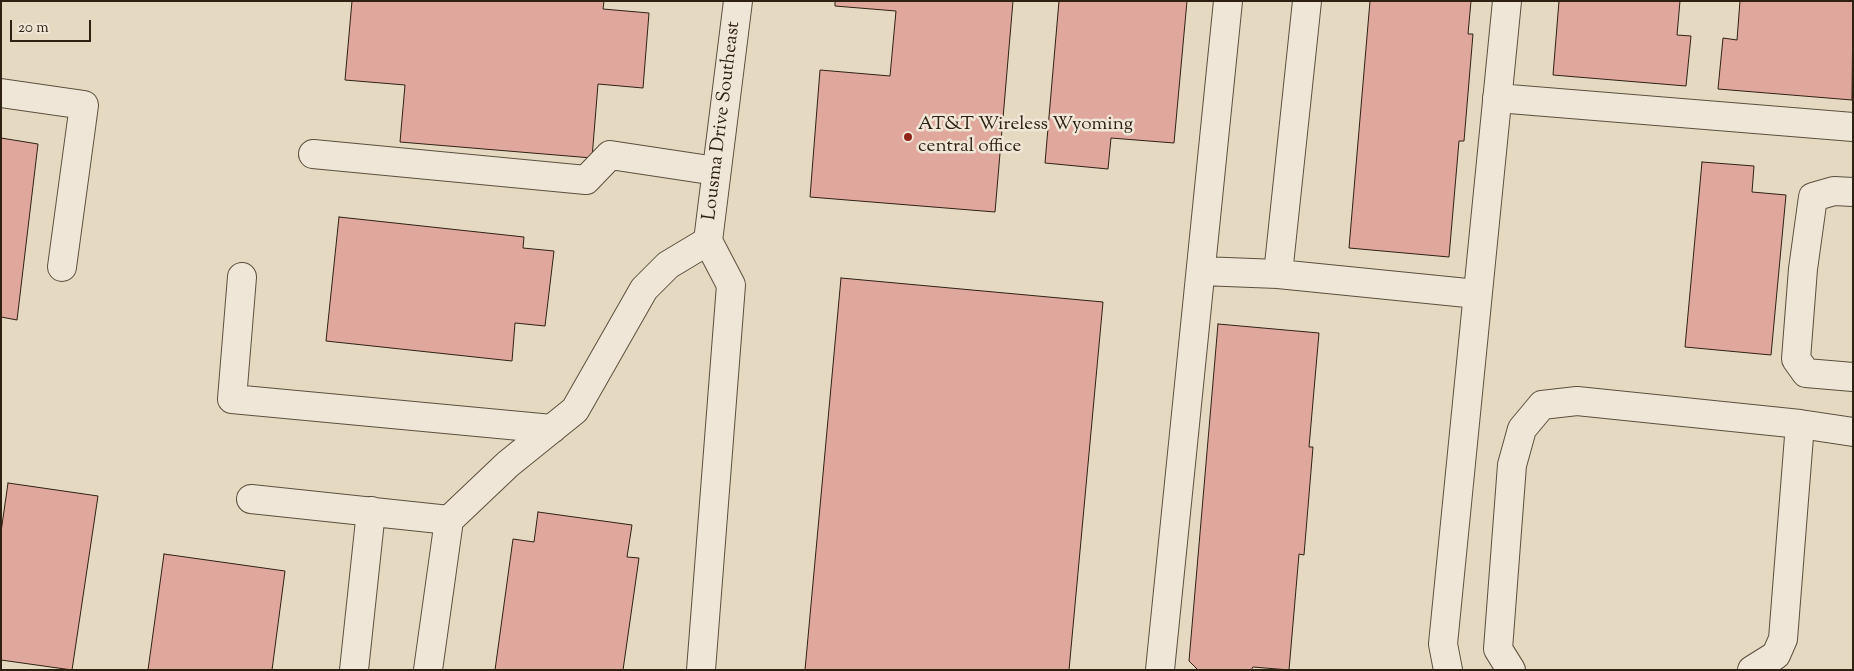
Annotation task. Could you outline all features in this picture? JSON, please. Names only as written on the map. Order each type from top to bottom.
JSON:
[{"type":"street","name":"Lousma Drive Southeast","points":[[708,241],[738,1]]},
{"type":"street","points":[[1160,670],[1228,1]]},
{"type":"street","points":[[1278,274],[1307,1]]},
{"type":"street","points":[[1448,670],[1443,644],[1506,1]]},
{"type":"street","points":[[1,93],[84,105],[62,267]]},
{"type":"street","points":[[1497,98],[1853,128]]},
{"type":"street","points":[[313,154],[586,180],[610,155],[716,170]]},
{"type":"street","points":[[1853,192],[1834,191],[1813,197],[1802,268],[1796,359],[1806,374],[1853,377]]},
{"type":"street","points":[[428,670],[449,520],[508,464],[576,410],[644,289],[668,265],[708,241],[731,285],[701,670]]},
{"type":"street","points":[[1200,271],[1278,274],[1478,294]]},
{"type":"street","points":[[242,276],[232,399],[552,429]]},
{"type":"street","points":[[1511,670],[1498,649],[1512,465],[1522,429],[1542,405],[1576,401],[1800,424],[1853,432]]},
{"type":"street","points":[[1752,670],[1776,655],[1783,639],[1800,424]]},
{"type":"street","points":[[251,499],[449,520]]},
{"type":"street","points":[[354,670],[371,512]]},
{"type":"building","points":[[352,1],[604,1],[603,9],[649,13],[643,88],[598,84],[592,158],[400,142],[405,85],[345,80]]},
{"type":"building","name":"AT&T Wireless Wyoming central office","points":[[835,1],[1013,1],[995,212],[810,197],[820,70],[890,76],[896,11],[835,6]]},
{"type":"building","points":[[1059,1],[1187,1],[1174,143],[1111,138],[1108,169],[1045,163]]},
{"type":"building","points":[[1370,1],[1471,1],[1468,34],[1473,34],[1464,141],[1459,141],[1449,257],[1349,248]]},
{"type":"building","points":[[1559,1],[1680,1],[1677,35],[1691,36],[1686,86],[1553,75]]},
{"type":"building","points":[[1740,1],[1853,1],[1852,100],[1718,89],[1723,38],[1737,40]]},
{"type":"building","points":[[1,138],[38,144],[17,320],[1,317]]},
{"type":"building","points":[[1702,162],[1754,166],[1752,192],[1786,195],[1771,355],[1685,347]]},
{"type":"building","points":[[339,217],[524,237],[523,248],[554,251],[545,326],[515,323],[512,361],[326,341]]},
{"type":"building","points":[[841,278],[1103,302],[1069,670],[805,670]]},
{"type":"building","points":[[1218,324],[1319,333],[1309,447],[1313,447],[1304,555],[1299,554],[1289,670],[1253,667],[1251,670],[1198,670],[1189,661]]},
{"type":"building","points":[[8,483],[98,496],[72,670],[1,660],[1,532]]},
{"type":"building","points":[[538,512],[632,525],[627,557],[639,558],[623,670],[495,670],[513,539],[534,542]]},
{"type":"building","points":[[164,554],[285,571],[272,670],[148,670]]},
{"type":"place","name":"AT&T Wireless Wyoming central office","points":[[908,137]]}]
